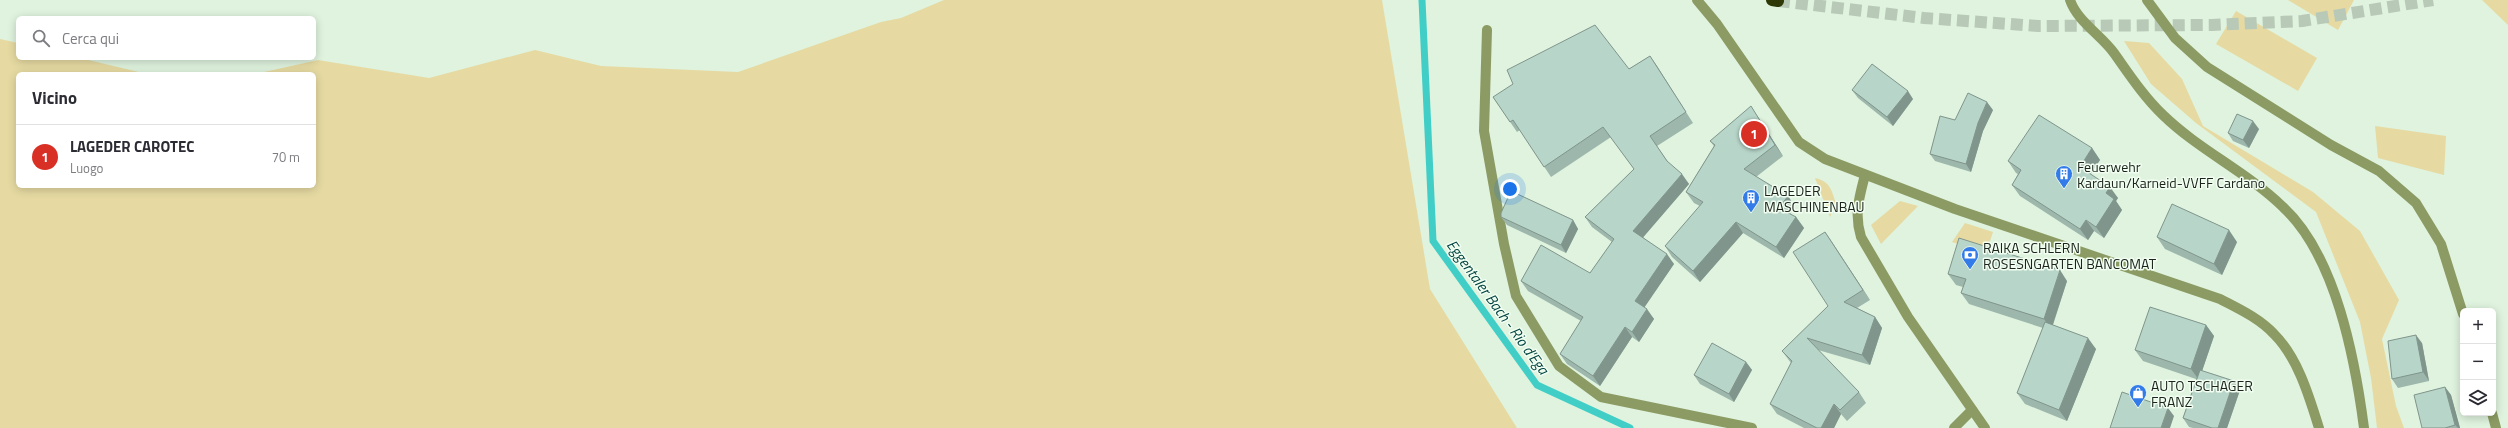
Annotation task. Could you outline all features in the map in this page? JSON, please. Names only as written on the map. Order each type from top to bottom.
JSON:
[{"type":"street","points":[[1698,0],[1717,24],[1799,142],[1825,158],[1865,175],[1955,209],[2220,299],[2250,314],[2275,334],[2294,361],[2320,428]]},
{"type":"street","points":[[2070,0],[2076,12],[2111,49],[2140,90],[2162,115],[2284,207],[2314,246],[2337,297],[2345,326],[2364,428]]},
{"type":"street","points":[[2147,0],[2175,38],[2207,67],[2331,145],[2379,170],[2416,203],[2441,244],[2461,308]]},
{"type":"street","points":[[1487,30],[1484,131],[1504,244],[1516,296],[1559,366],[1601,398],[1752,428]]},
{"type":"street","points":[[1865,175],[1856,208],[1857,222],[1861,237],[1908,317],[1985,428]]},
{"type":"street","points":[[1954,428],[1972,410]]},
{"type":"street","points":[[2493,416],[2496,428]]},
{"type":"shaded area","points":[[944,0],[1382,0],[1430,289],[1517,428],[0,428],[0,39],[16,43],[16,60],[88,60],[139,72],[16,72],[16,188],[316,188],[316,72],[264,72],[318,60],[429,78],[535,50],[601,66],[738,72],[881,22],[901,18]]},
{"type":"shaded area","points":[[2288,0],[2354,0],[2338,30]]},
{"type":"shaded area","points":[[2482,0],[2508,0],[2508,25]]},
{"type":"shaded area","points":[[2236,11],[2317,58],[2298,91],[2216,44]]},
{"type":"shaded area","points":[[2124,41],[2149,43],[2182,79],[2203,126],[2313,192],[2360,231],[2399,300],[2382,339],[2396,406],[2404,428],[2377,428],[2371,378],[2360,322],[2316,212],[2196,123],[2151,84]]},
{"type":"shaded area","points":[[2375,126],[2446,136],[2444,175],[2378,158]]},
{"type":"shaded area","points":[[1815,178],[1820,179],[1830,187],[1836,204],[1830,217]]},
{"type":"shaded area","points":[[1900,201],[1918,206],[1881,244],[1871,225]]},
{"type":"shaded area","points":[[1965,223],[1993,232],[1986,253],[1952,242]]},
{"type":"building","points":[[1595,25],[1629,69],[1650,56],[1686,112],[1650,136],[1667,161],[1682,174],[1633,231],[1667,254],[1635,301],[1647,309],[1632,332],[1625,327],[1593,376],[1560,354],[1583,317],[1521,281],[1541,245],[1590,273],[1614,239],[1585,217],[1634,169],[1603,127],[1544,167],[1513,120],[1510,122],[1493,97],[1513,84],[1507,70]]},
{"type":"building","points":[[1872,64],[1908,91],[1887,117],[1852,90]]},
{"type":"building","points":[[1968,93],[1987,102],[1978,123],[1966,164],[1930,154],[1940,116],[1955,120]]},
{"type":"building","points":[[1751,106],[1775,145],[1744,169],[1788,196],[1779,208],[1796,217],[1776,247],[1736,222],[1693,271],[1665,246],[1703,202],[1686,192],[1715,145],[1710,141]]},
{"type":"building","points":[[2237,114],[2253,121],[2243,140],[2228,133]]},
{"type":"building","name":"Feuerwehr Kardaun/Karneid-VVFF Cardano","points":[[2039,115],[2092,148],[2080,167],[2110,187],[2106,193],[2114,199],[2096,227],[2086,220],[2080,229],[2012,185],[2021,170],[2008,161]]},
{"type":"building","points":[[1511,191],[1573,220],[1561,245],[1501,217],[1501,213]]},
{"type":"building","points":[[2172,204],[2229,230],[2214,264],[2157,237]]},
{"type":"building","points":[[1825,232],[1863,290],[1844,302],[1875,317],[1862,355],[1807,338],[1859,392],[1840,410],[1834,404],[1821,428],[1817,428],[1770,404],[1792,361],[1782,351],[1828,306],[1793,252]]},
{"type":"building","points":[[1959,238],[2060,270],[2044,319],[1961,293],[1966,279],[1948,274]]},
{"type":"building","points":[[2150,307],[2206,325],[2191,369],[2135,350]]},
{"type":"building","points":[[2045,322],[2088,338],[2059,410],[2017,393]]},
{"type":"building","points":[[2416,335],[2423,372],[2392,379],[2388,341]]},
{"type":"building","points":[[1712,343],[1746,362],[1729,394],[1694,375]]},
{"type":"building","points":[[2200,370],[2234,381],[2218,428],[2212,428],[2183,418]]},
{"type":"building","points":[[2445,387],[2455,425],[2445,428],[2422,428],[2414,395]]},
{"type":"building","name":"AUTO TSCHAGER FRANZ","points":[[2122,392],[2168,408],[2161,428],[2110,428]]},
{"type":"waterway","name":"Eggentaler Bach - Rio d'Ega","points":[[1422,0],[1433,241],[1537,385],[1630,428]]},
{"type":"tunnel","points":[[1778,1],[1924,18],[2038,26],[2212,25],[2302,21],[2433,0]]},
{"type":"place","name":"LAGEDER CAROTEC","points":[[1754,134]]},
{"type":"place","name":"Feuerwehr Kardaun/Karneid-VVFF Cardano","points":[[2064,189]]},
{"type":"place","name":"LAGEDER MASCHINENBAU","points":[[1751,213]]},
{"type":"place","name":"RAIKA SCHLERN ROSESNGARTEN BANCOMAT","points":[[1970,270]]},
{"type":"place","name":"AUTO TSCHAGER FRANZ","points":[[2138,408]]}]
